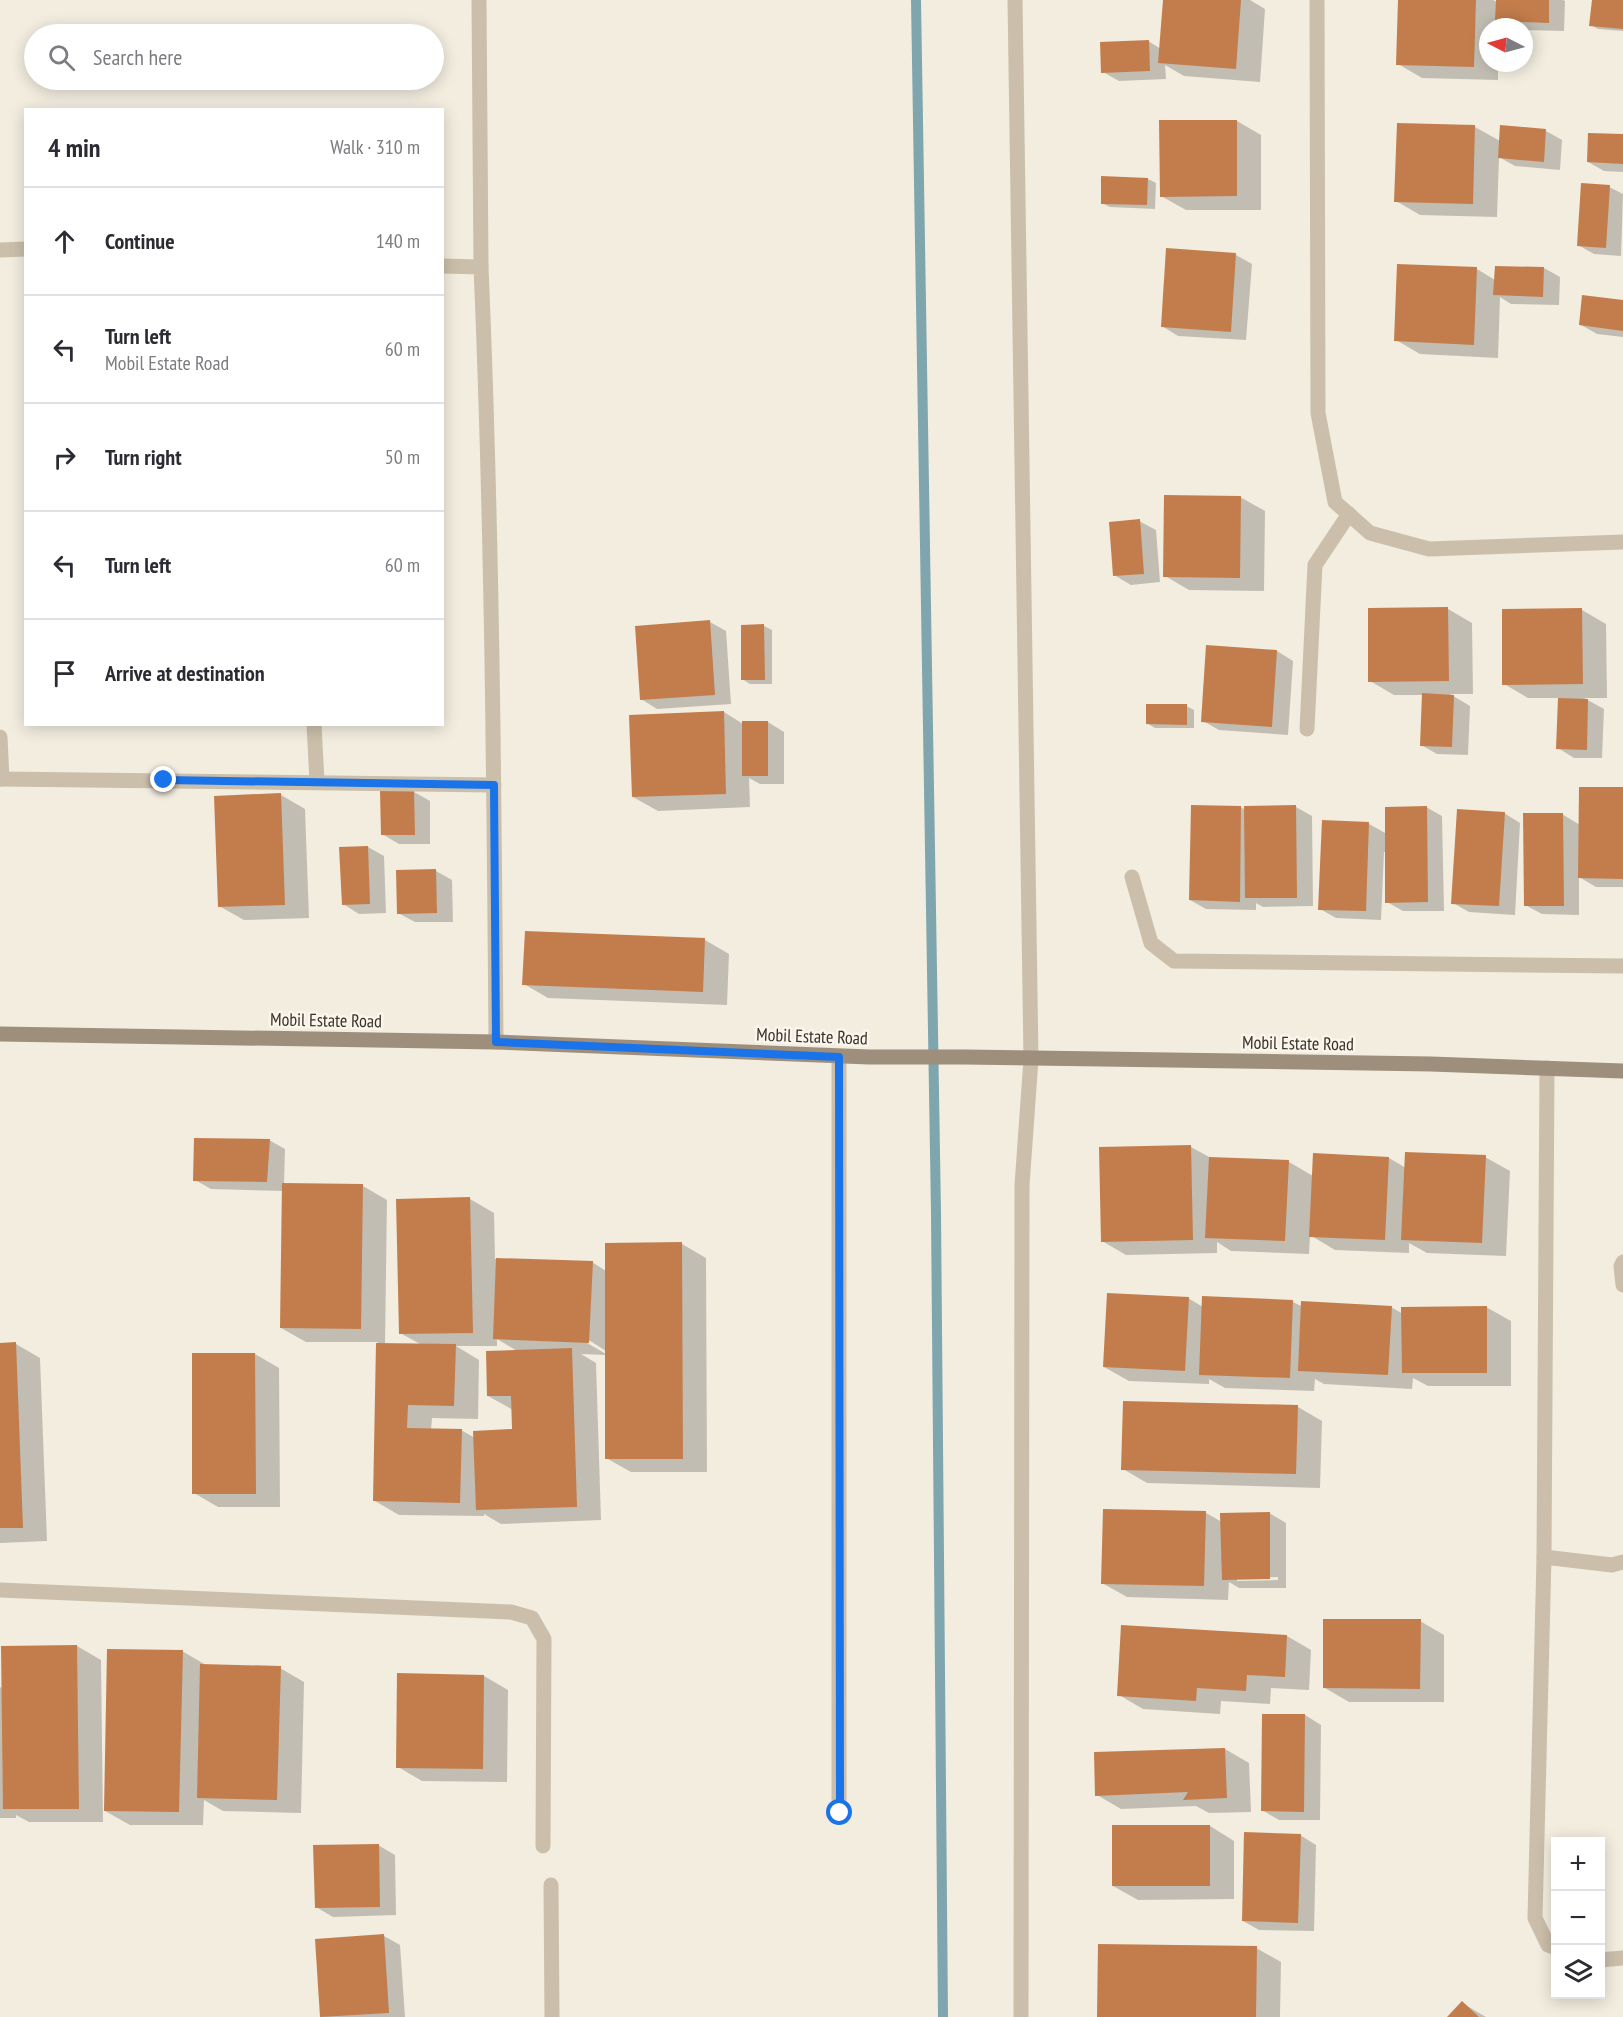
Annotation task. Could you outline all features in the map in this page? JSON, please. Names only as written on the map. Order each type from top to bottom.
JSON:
[{"type":"main road","name":"Mobil Estate Road","points":[[0,1034],[496,1042],[839,1057],[1431,1064],[1623,1071]]},
{"type":"street","points":[[479,0],[481,267],[486,383],[494,785],[496,1042]]},
{"type":"street","points":[[1015,0],[1031,1059],[1022,1197],[1021,2017]]},
{"type":"street","points":[[1317,0],[1318,413],[1335,502],[1370,533],[1429,549],[1623,542]]},
{"type":"street","points":[[0,250],[24,249]]},
{"type":"street","points":[[444,266],[481,267]]},
{"type":"street","points":[[1307,729],[1315,565],[1349,514]]},
{"type":"street","points":[[314,726],[317,782]]},
{"type":"street","points":[[0,737],[1,779],[494,785]]},
{"type":"street","points":[[1132,877],[1151,943],[1174,961],[1623,966]]},
{"type":"street","points":[[839,1057],[840,1813]]},
{"type":"street","points":[[1547,1068],[1544,1557],[1535,1918],[1548,1945],[1551,1946]]},
{"type":"street","points":[[1623,1262],[1621,1266],[1623,1285]]},
{"type":"street","points":[[1544,1557],[1612,1565],[1623,1562]]},
{"type":"street","points":[[0,1590],[511,1612],[532,1618],[544,1639],[543,1846]]},
{"type":"street","points":[[551,1885],[552,2017]]},
{"type":"street","points":[[1605,1960],[1623,1958]]},
{"type":"building","points":[[1163,0],[1241,0],[1236,69],[1158,63]]},
{"type":"building","points":[[1398,0],[1476,0],[1474,67],[1396,65]]},
{"type":"building","points":[[1496,0],[1549,0],[1549,23],[1533,22],[1533,18],[1495,18]]},
{"type":"building","points":[[1592,0],[1623,0],[1623,29],[1589,26]]},
{"type":"building","points":[[1149,40],[1150,71],[1101,73],[1100,42]]},
{"type":"building","points":[[1159,120],[1237,120],[1237,196],[1160,197]]},
{"type":"building","points":[[1397,123],[1475,125],[1473,204],[1394,202]]},
{"type":"building","points":[[1500,125],[1546,129],[1544,162],[1498,158]]},
{"type":"building","points":[[1588,133],[1623,134],[1623,164],[1587,162]]},
{"type":"building","points":[[1101,176],[1148,178],[1147,205],[1101,204]]},
{"type":"building","points":[[1581,183],[1610,185],[1606,248],[1577,246]]},
{"type":"building","points":[[1166,248],[1236,253],[1231,332],[1161,327]]},
{"type":"building","points":[[1397,264],[1477,267],[1474,345],[1394,341]]},
{"type":"building","points":[[1495,266],[1544,267],[1543,297],[1493,295]]},
{"type":"building","points":[[1582,295],[1623,300],[1623,331],[1579,325]]},
{"type":"building","points":[[1164,495],[1241,496],[1240,578],[1163,577]]},
{"type":"building","points":[[1140,519],[1144,574],[1113,576],[1109,522]]},
{"type":"building","points":[[1448,607],[1449,681],[1368,682],[1368,608]]},
{"type":"building","points":[[1582,608],[1583,684],[1502,685],[1502,609]]},
{"type":"building","points":[[710,620],[715,695],[640,700],[635,626]]},
{"type":"building","points":[[764,624],[765,680],[741,680],[741,625]]},
{"type":"building","points":[[1206,645],[1277,650],[1272,727],[1201,722]]},
{"type":"building","points":[[1422,693],[1454,695],[1452,747],[1420,746]]},
{"type":"building","points":[[1558,698],[1588,699],[1587,750],[1556,749]]},
{"type":"building","points":[[1146,704],[1187,704],[1187,725],[1146,724]]},
{"type":"building","points":[[724,711],[726,794],[632,797],[629,715]]},
{"type":"building","points":[[742,721],[768,721],[768,776],[742,776]]},
{"type":"building","points":[[1579,787],[1623,787],[1623,879],[1578,878]]},
{"type":"building","points":[[380,791],[414,791],[415,835],[381,835]]},
{"type":"building","points":[[281,793],[285,905],[218,907],[214,796]]},
{"type":"building","points":[[1191,805],[1241,806],[1240,902],[1189,900]]},
{"type":"building","points":[[1296,805],[1297,898],[1245,898],[1244,806]]},
{"type":"building","points":[[1427,806],[1428,902],[1385,903],[1385,807]]},
{"type":"building","points":[[1457,809],[1505,812],[1499,906],[1451,904]]},
{"type":"building","points":[[1523,813],[1563,813],[1564,906],[1524,906]]},
{"type":"building","points":[[1322,820],[1369,822],[1366,911],[1318,910]]},
{"type":"building","points":[[368,846],[370,904],[342,905],[339,847]]},
{"type":"building","points":[[436,869],[437,913],[397,914],[396,870]]},
{"type":"building","points":[[525,931],[705,938],[703,992],[522,985]]},
{"type":"building","points":[[194,1138],[270,1139],[267,1182],[193,1181]]},
{"type":"building","points":[[1191,1145],[1193,1240],[1101,1242],[1099,1147]]},
{"type":"building","points":[[1405,1152],[1486,1155],[1482,1243],[1401,1240]]},
{"type":"building","points":[[1313,1153],[1389,1157],[1385,1240],[1309,1237]]},
{"type":"building","points":[[1209,1157],[1289,1160],[1285,1241],[1205,1238]]},
{"type":"building","points":[[282,1183],[363,1184],[361,1329],[280,1328]]},
{"type":"building","points":[[470,1197],[473,1333],[399,1334],[396,1199]]},
{"type":"building","points":[[682,1242],[683,1459],[605,1459],[605,1243]]},
{"type":"building","points":[[496,1258],[593,1261],[589,1343],[493,1339]]},
{"type":"building","points":[[1107,1293],[1189,1297],[1185,1371],[1103,1367]]},
{"type":"building","points":[[1202,1296],[1293,1300],[1290,1378],[1199,1375]]},
{"type":"building","points":[[1301,1301],[1392,1306],[1388,1375],[1298,1371]]},
{"type":"building","points":[[1487,1306],[1487,1373],[1402,1373],[1401,1307]]},
{"type":"building","points":[[16,1342],[23,1528],[0,1528],[0,1343]]},
{"type":"building","points":[[376,1343],[456,1344],[454,1406],[408,1405],[407,1428],[462,1429],[460,1503],[373,1501]]},
{"type":"building","points":[[572,1348],[577,1507],[476,1510],[473,1431],[512,1429],[511,1396],[487,1396],[486,1351]]},
{"type":"building","points":[[192,1353],[255,1353],[256,1494],[192,1494]]},
{"type":"building","points":[[1123,1401],[1298,1405],[1296,1474],[1121,1470]]},
{"type":"building","points":[[1103,1509],[1206,1511],[1204,1586],[1101,1584]]},
{"type":"building","points":[[1270,1512],[1270,1579],[1222,1580],[1220,1513]]},
{"type":"building","points":[[1323,1619],[1421,1619],[1420,1689],[1323,1688]]},
{"type":"building","points":[[1121,1625],[1287,1635],[1285,1677],[1247,1675],[1246,1691],[1197,1688],[1196,1701],[1117,1696]]},
{"type":"building","points":[[77,1645],[79,1809],[3,1809],[1,1646]]},
{"type":"building","points":[[107,1649],[183,1650],[179,1812],[104,1811]]},
{"type":"building","points":[[200,1664],[281,1666],[277,1800],[197,1798]]},
{"type":"building","points":[[397,1673],[484,1675],[483,1769],[396,1768]]},
{"type":"building","points":[[1262,1714],[1305,1714],[1304,1812],[1261,1811]]},
{"type":"building","points":[[1225,1748],[1227,1798],[1183,1800],[1188,1792],[1095,1796],[1094,1752]]},
{"type":"building","points":[[1112,1825],[1210,1825],[1210,1886],[1112,1886]]},
{"type":"building","points":[[1244,1832],[1301,1834],[1298,1923],[1242,1921]]},
{"type":"building","points":[[379,1844],[380,1907],[315,1908],[313,1845]]},
{"type":"building","points":[[384,1934],[389,2013],[320,2017],[315,1939]]},
{"type":"building","points":[[1098,1944],[1257,1946],[1256,2017],[1097,2017]]},
{"type":"building","points":[[1462,2001],[1479,2017],[1447,2017]]},
{"type":"waterway","points":[[916,0],[936,1213],[943,2017]]},
{"type":"route","points":[[164,780],[494,785],[496,1042],[839,1057],[840,1813]]}]
